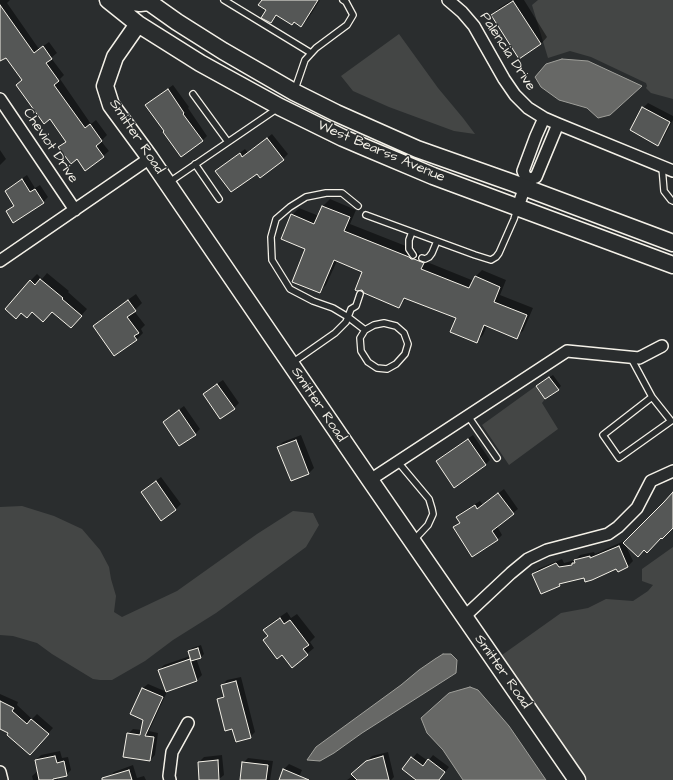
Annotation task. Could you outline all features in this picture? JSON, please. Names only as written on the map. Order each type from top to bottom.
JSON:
[{"type":"main road","name":"West Bearss Avenue","points":[[108,0],[138,24],[200,63],[280,107],[364,148],[433,176],[673,265]]},
{"type":"main road","points":[[130,0],[140,3],[148,1]]},
{"type":"main road","name":"West Bearss Avenue","points":[[148,1],[177,22],[244,64],[294,92],[336,113],[417,149],[526,184],[673,243]]},
{"type":"main road","points":[[138,24],[149,22],[161,23],[224,62],[237,66],[244,64]]},
{"type":"main road","name":"Smitter Road","points":[[138,24],[115,57],[105,86],[112,105],[150,158],[577,780]]},
{"type":"street","name":"Palencia Drive","points":[[448,0],[474,26],[504,79],[515,95],[528,108],[544,118],[558,124],[673,170]]},
{"type":"street","name":"Cheviot Drive","points":[[0,99],[75,210]]},
{"type":"street","points":[[518,207],[526,184],[523,171],[544,118]]},
{"type":"street","points":[[526,184],[536,177],[558,124]]},
{"type":"street","points":[[0,262],[150,158]]},
{"type":"street","points":[[370,480],[567,351],[639,358],[662,346]]},
{"type":"street","points":[[464,617],[528,559],[547,550],[608,534],[618,527],[637,508],[651,482],[673,471]]},
{"type":"street","points":[[170,780],[169,776],[172,752],[188,723]]},
{"type":"street","points":[[0,772],[2,780]]},
{"type":"lane","points":[[224,0],[311,53]]},
{"type":"lane","points":[[294,92],[305,60],[316,48],[347,25],[353,15],[346,2],[343,0]]},
{"type":"lane","points":[[193,94],[228,142]]},
{"type":"lane","points":[[167,184],[280,107]]},
{"type":"lane","points":[[195,164],[220,200]]},
{"type":"lane","points":[[662,166],[664,191],[673,201]]},
{"type":"lane","points":[[358,206],[342,193],[326,193],[306,197],[290,207],[276,219],[271,236],[272,260],[290,289],[314,301],[333,308],[365,330]]},
{"type":"lane","points":[[366,215],[491,260],[500,253],[518,207]]},
{"type":"lane","points":[[412,232],[409,240],[409,249],[413,255]]},
{"type":"lane","points":[[422,258],[425,259],[429,257],[436,241]]},
{"type":"lane","points":[[290,364],[335,333],[346,322],[351,309],[356,306],[360,294]]},
{"type":"lane","points":[[384,323],[396,326],[404,333],[408,344],[405,354],[396,364],[387,369],[377,368],[368,362],[362,351],[360,338],[365,330],[374,325],[384,323]]},
{"type":"lane","points":[[631,358],[652,397],[671,421],[619,458],[603,435],[652,397]]},
{"type":"lane","points":[[468,416],[497,458]]},
{"type":"lane","points":[[398,462],[429,499],[433,514],[428,525],[412,541]]},
{"type":"shaded area","points":[[538,0],[673,0],[673,99],[651,93],[646,88],[646,83],[591,57],[570,51],[548,58],[532,5]]},
{"type":"shaded area","points":[[399,34],[438,88],[475,134],[454,131],[389,107],[353,91],[341,76]]},
{"type":"shaded area","points":[[562,59],[588,61],[642,86],[610,115],[598,118],[587,108],[559,100],[541,87],[535,77],[546,64]]},
{"type":"shaded area","points":[[536,386],[545,399],[542,403],[558,429],[509,465],[482,425]]},
{"type":"shaded area","points":[[22,506],[54,516],[82,529],[100,550],[109,567],[116,596],[114,612],[122,617],[177,591],[257,534],[293,511],[313,513],[319,525],[306,547],[216,613],[173,640],[145,661],[112,680],[100,680],[93,679],[37,643],[13,636],[0,635],[0,507]]},
{"type":"shaded area","points":[[673,547],[673,780],[587,780],[502,655],[561,613],[588,608],[606,599],[633,601],[648,591],[653,585],[642,581],[642,569]]},
{"type":"shaded area","points":[[443,654],[451,654],[457,660],[456,673],[362,733],[334,753],[320,761],[307,760],[316,747],[401,685],[419,670]]},
{"type":"shaded area","points":[[470,687],[478,690],[509,726],[546,780],[463,780],[443,750],[427,733],[421,718],[449,693]]},
{"type":"building","points":[[262,0],[318,0],[301,27],[294,22],[292,25],[276,15],[271,23],[261,18],[266,10],[258,5]]},
{"type":"building","points":[[513,1],[541,44],[519,59],[491,15]]},
{"type":"building","points":[[0,5],[34,53],[43,46],[52,59],[46,63],[59,81],[54,85],[85,128],[90,124],[102,141],[96,146],[104,157],[85,171],[77,159],[71,164],[58,147],[66,142],[50,119],[44,124],[16,85],[22,80],[6,58],[0,61]]},
{"type":"building","points":[[168,89],[184,113],[183,114],[203,141],[181,157],[145,105]]},
{"type":"building","points":[[642,107],[670,122],[658,146],[630,130]]},
{"type":"building","points":[[267,138],[284,160],[260,178],[257,174],[231,192],[215,171],[240,153],[242,157]]},
{"type":"building","points":[[22,179],[30,192],[35,189],[44,203],[13,223],[6,211],[14,206],[5,191]]},
{"type":"building","points":[[322,206],[350,217],[344,231],[424,263],[421,269],[469,288],[475,276],[500,287],[494,302],[527,315],[517,339],[484,325],[477,343],[450,332],[456,318],[404,298],[399,308],[364,293],[362,290],[357,291],[355,290],[362,272],[334,260],[320,293],[292,282],[305,249],[281,239],[291,214],[314,224]]},
{"type":"building","points":[[40,279],[82,316],[71,328],[52,312],[43,322],[32,312],[27,318],[21,313],[16,319],[5,309],[30,280],[35,285]]},
{"type":"building","points":[[128,300],[136,311],[127,317],[139,333],[134,336],[137,340],[114,356],[93,326]]},
{"type":"building","points":[[549,377],[559,390],[545,399],[536,386]]},
{"type":"building","points":[[217,384],[235,409],[220,419],[203,394]]},
{"type":"building","points":[[179,410],[196,435],[179,446],[163,422]]},
{"type":"building","points":[[468,439],[486,465],[454,488],[436,461]]},
{"type":"building","points":[[296,440],[309,474],[291,481],[277,447]]},
{"type":"building","points":[[156,481],[176,510],[161,521],[141,492]]},
{"type":"building","points":[[673,492],[673,528],[647,553],[644,550],[638,557],[623,543]]},
{"type":"building","points":[[498,493],[514,514],[492,531],[498,540],[472,557],[453,527],[460,523],[456,517],[475,505],[477,509]]},
{"type":"building","points":[[619,546],[628,567],[618,572],[616,569],[585,582],[584,578],[559,584],[560,586],[541,594],[532,574],[556,563],[559,567],[572,565],[572,563],[575,563],[574,560],[590,556],[590,558]]},
{"type":"building","points":[[280,618],[284,624],[290,620],[309,645],[303,649],[308,655],[292,668],[282,655],[277,659],[263,640],[268,636],[263,630]]},
{"type":"building","points":[[198,648],[201,658],[191,661],[188,651]]},
{"type":"building","points":[[190,659],[197,681],[166,692],[158,670]]},
{"type":"building","points":[[236,681],[251,738],[236,742],[232,729],[225,731],[217,699],[224,697],[221,685]]},
{"type":"building","points":[[142,688],[163,697],[145,736],[154,737],[150,761],[123,757],[127,733],[140,735],[143,720],[130,714]]},
{"type":"building","points":[[0,701],[14,708],[12,711],[27,724],[31,719],[49,734],[30,755],[7,735],[8,733],[0,729]]},
{"type":"building","points":[[55,756],[57,763],[64,761],[67,776],[53,780],[39,780],[35,760]]},
{"type":"building","points":[[383,756],[389,780],[357,780],[351,774],[366,761]]},
{"type":"building","points":[[411,757],[423,766],[428,759],[445,772],[439,780],[416,780],[402,769]]},
{"type":"building","points":[[218,760],[219,780],[199,780],[198,762]]},
{"type":"building","points":[[242,762],[268,765],[266,780],[240,780]]},
{"type":"building","points":[[283,769],[309,780],[279,780]]},
{"type":"building","points":[[129,770],[132,780],[102,780],[102,778]]}]
